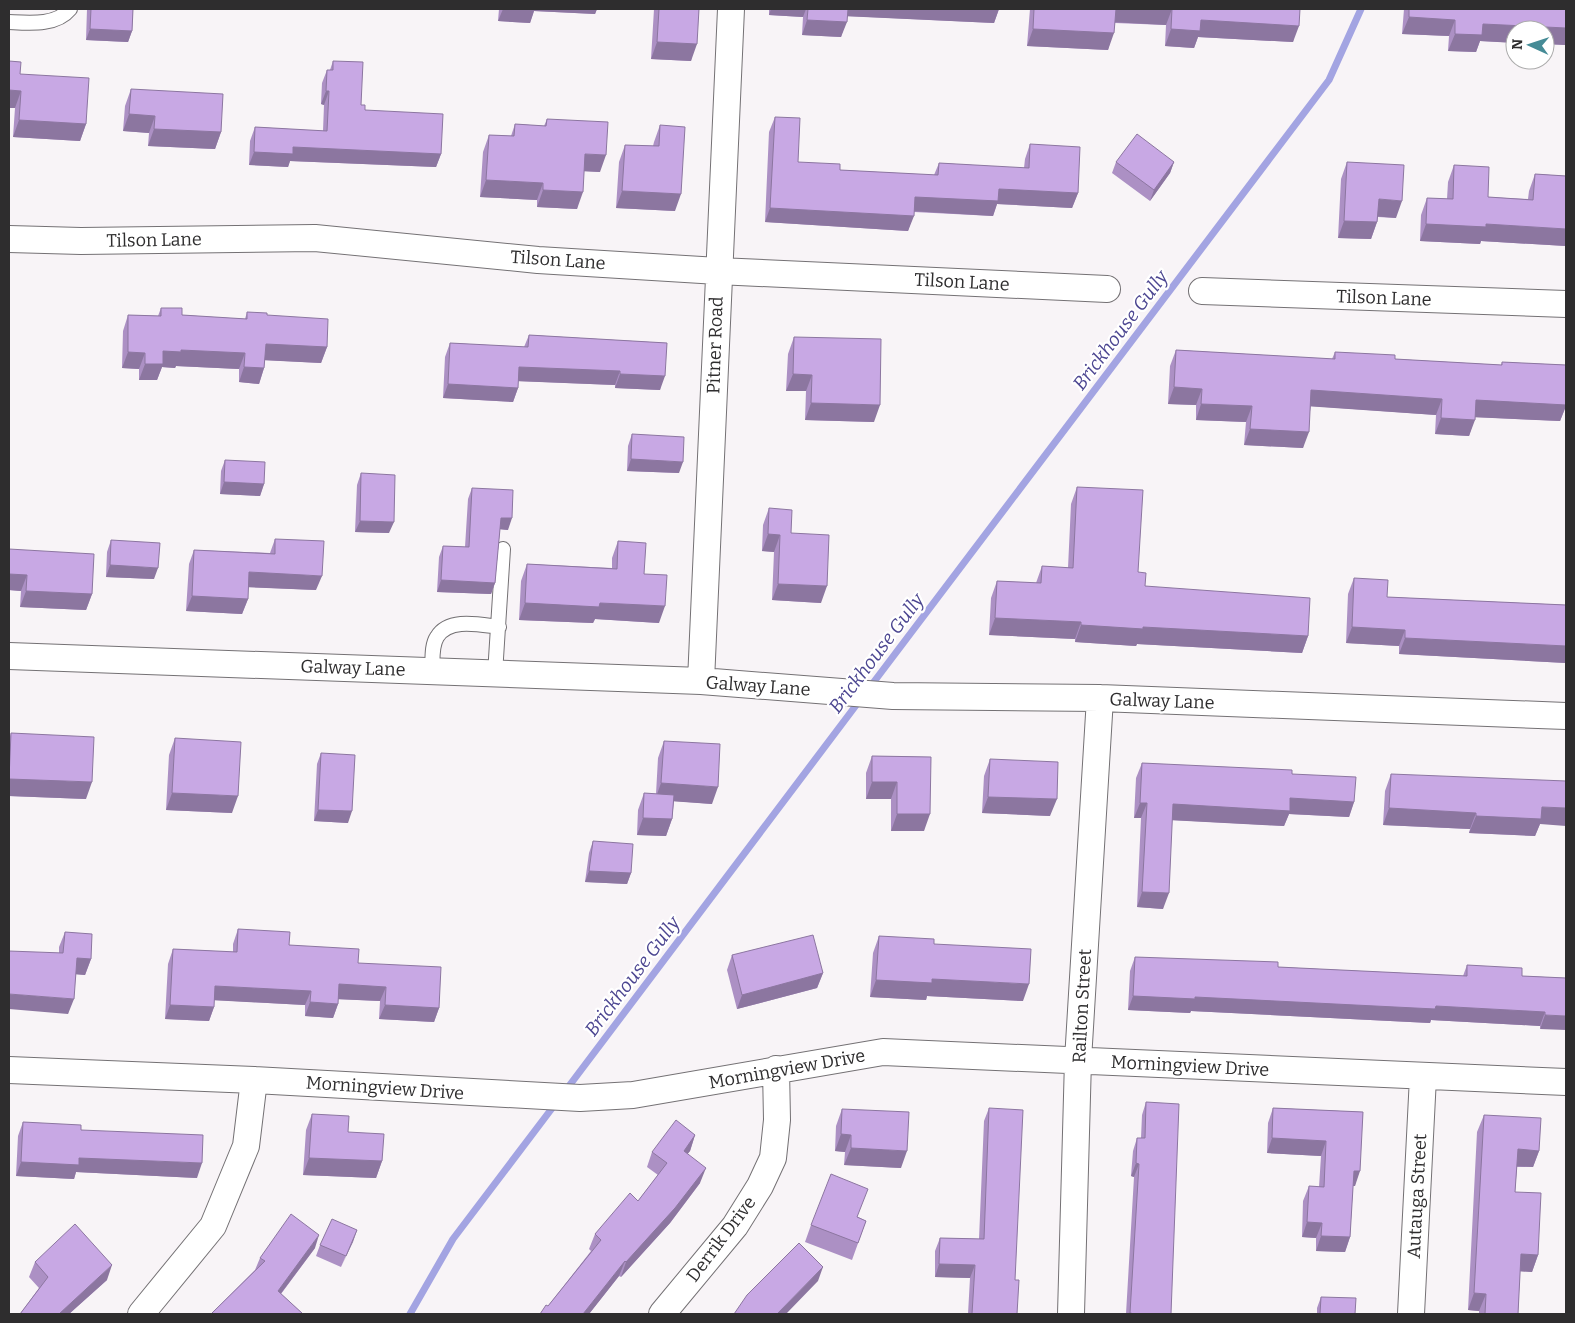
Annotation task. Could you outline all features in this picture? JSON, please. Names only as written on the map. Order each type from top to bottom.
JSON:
[{"type":"street","name":"Pitner Road","points":[[701,681],[731,9]]},
{"type":"street","name":"Tilson Lane","points":[[9,239],[80,242],[314,238],[538,260],[718,271],[1107,289]]},
{"type":"street","name":"Tilson Lane","points":[[1202,291],[1566,304]]},
{"type":"street","name":"Galway Lane","points":[[9,656],[701,681],[893,696],[1100,698],[1566,716]]},
{"type":"street","name":"Railton Street","points":[[1071,1314],[1078,1060],[1100,698]]},
{"type":"street","name":"Morningview Drive","points":[[9,1070],[254,1080],[510,1096],[580,1098],[633,1095],[883,1052],[1566,1082]]},
{"type":"street","name":"Derrik Drive","points":[[662,1314],[735,1226],[760,1186],[773,1158],[777,1120],[776,1069]]},
{"type":"street","name":"Autauga Street","points":[[1411,1314],[1422,1077]]},
{"type":"street","points":[[141,1314],[213,1226],[246,1146],[254,1080]]},
{"type":"lane","points":[[9,22],[35,23],[52,20],[70,9]]},
{"type":"lane","points":[[495,674],[503,549]]},
{"type":"lane","points":[[432,671],[437,636],[451,626],[470,624],[499,627]]},
{"type":"building","points":[[91,9],[133,9],[132,31],[90,29]]},
{"type":"building","points":[[659,9],[699,9],[697,44],[657,42]]},
{"type":"building","points":[[808,9],[848,9],[847,22],[807,20]]},
{"type":"building","points":[[1034,9],[1116,9],[1114,33],[1033,29]]},
{"type":"building","points":[[1172,9],[1300,9],[1299,26],[1201,20],[1200,31],[1171,29]]},
{"type":"building","points":[[1409,9],[1566,9],[1566,28],[1555,27],[1555,20],[1505,20],[1505,25],[1483,24],[1482,35],[1455,34],[1455,20],[1409,17]]},
{"type":"building","points":[[9,61],[21,62],[20,74],[89,78],[86,124],[19,120],[21,91],[9,90]]},
{"type":"building","points":[[333,61],[363,62],[361,105],[365,105],[365,110],[443,114],[441,154],[293,147],[293,154],[254,152],[255,127],[327,131],[329,91],[326,91],[327,70],[333,70]]},
{"type":"building","points":[[131,89],[223,94],[221,132],[154,129],[155,116],[129,114]]},
{"type":"building","points":[[775,117],[800,118],[798,162],[840,164],[840,170],[938,175],[939,163],[1029,168],[1030,144],[1080,147],[1078,193],[999,189],[998,201],[915,197],[914,216],[770,208]]},
{"type":"building","points":[[547,119],[608,122],[606,155],[585,154],[583,192],[543,190],[543,183],[486,180],[489,135],[514,136],[515,124],[546,126]]},
{"type":"building","points":[[660,125],[685,127],[681,194],[622,191],[625,145],[659,146]]},
{"type":"building","points":[[1137,134],[1174,162],[1154,190],[1116,162]]},
{"type":"building","points":[[1347,162],[1404,165],[1402,201],[1379,199],[1377,222],[1344,221]]},
{"type":"building","points":[[1454,165],[1489,167],[1488,197],[1533,200],[1535,174],[1566,176],[1566,229],[1486,224],[1486,227],[1426,224],[1427,198],[1453,199]]},
{"type":"building","points":[[161,308],[182,308],[182,315],[247,319],[247,312],[328,319],[327,347],[266,344],[264,368],[244,367],[245,353],[181,350],[181,352],[163,351],[163,364],[145,364],[145,353],[128,352],[128,315],[161,316]]},
{"type":"building","points":[[529,335],[667,343],[665,376],[620,374],[620,371],[519,367],[518,388],[448,384],[450,343],[528,347]]},
{"type":"building","points":[[794,337],[881,339],[880,405],[811,403],[812,375],[793,374]]},
{"type":"building","points":[[1176,350],[1335,359],[1335,352],[1395,355],[1395,359],[1502,365],[1502,362],[1566,365],[1566,405],[1476,400],[1475,420],[1441,418],[1442,399],[1311,390],[1309,432],[1250,429],[1252,406],[1201,404],[1202,389],[1174,387]]},
{"type":"building","points":[[632,434],[684,437],[683,462],[631,459]]},
{"type":"building","points":[[225,460],[265,462],[264,484],[224,482]]},
{"type":"building","points":[[361,473],[395,475],[394,522],[360,521]]},
{"type":"building","points":[[1077,487],[1143,490],[1138,572],[1146,573],[1145,586],[1310,598],[1308,636],[1143,627],[1143,629],[1081,625],[1081,622],[995,618],[997,581],[1041,583],[1042,566],[1073,568]]},
{"type":"building","points":[[472,488],[513,490],[512,518],[501,518],[495,583],[441,580],[443,546],[469,547]]},
{"type":"building","points":[[769,508],[792,510],[791,533],[829,535],[827,586],[778,584],[780,535],[768,534]]},
{"type":"building","points":[[275,539],[324,541],[322,576],[249,572],[248,599],[192,596],[194,550],[275,554]]},
{"type":"building","points":[[111,540],[160,543],[158,568],[110,565]]},
{"type":"building","points":[[618,541],[646,543],[644,574],[667,575],[665,606],[600,603],[599,607],[525,603],[527,564],[617,569]]},
{"type":"building","points":[[9,549],[94,554],[92,594],[26,591],[27,575],[9,574]]},
{"type":"building","points":[[1354,578],[1388,580],[1387,597],[1566,605],[1566,646],[1405,638],[1405,630],[1352,627]]},
{"type":"building","points":[[11,733],[94,737],[92,782],[9,779]]},
{"type":"building","points":[[175,738],[241,742],[238,796],[172,793]]},
{"type":"building","points":[[664,741],[720,744],[718,787],[661,783]]},
{"type":"building","points":[[321,753],[355,755],[352,811],[318,810]]},
{"type":"building","points":[[872,756],[931,757],[930,814],[897,814],[897,782],[872,782]]},
{"type":"building","points":[[990,759],[1058,762],[1057,799],[988,797]]},
{"type":"building","points":[[1142,763],[1292,770],[1292,774],[1356,777],[1354,802],[1290,798],[1290,811],[1173,804],[1169,893],[1142,892],[1147,803],[1140,803]]},
{"type":"building","points":[[1391,774],[1566,781],[1566,808],[1542,807],[1541,819],[1476,816],[1476,813],[1389,808]]},
{"type":"building","points":[[644,793],[674,795],[672,819],[643,818]]},
{"type":"building","points":[[593,841],[633,844],[631,873],[589,871]]},
{"type":"building","points":[[238,929],[290,932],[289,945],[359,949],[358,963],[441,967],[439,1008],[385,1005],[386,987],[339,984],[338,1004],[310,1002],[311,991],[215,986],[214,1007],[170,1005],[173,949],[237,952]]},
{"type":"building","points":[[65,932],[92,934],[91,959],[77,958],[74,999],[9,994],[9,951],[63,953]]},
{"type":"building","points":[[813,935],[823,973],[742,995],[732,955]]},
{"type":"building","points":[[879,936],[934,939],[934,944],[1031,949],[1029,984],[932,979],[932,983],[876,980]]},
{"type":"building","points":[[1135,957],[1278,962],[1278,967],[1467,976],[1467,965],[1522,968],[1522,976],[1566,978],[1566,1016],[1545,1015],[1545,1012],[1436,1006],[1435,1009],[1195,997],[1195,999],[1133,996]]},
{"type":"building","points":[[1146,1102],[1179,1104],[1171,1314],[1130,1313],[1139,1164],[1136,1163],[1137,1138],[1145,1138]]},
{"type":"building","points":[[989,1108],[1023,1110],[1015,1280],[1019,1280],[1017,1314],[972,1314],[975,1265],[939,1264],[940,1238],[984,1239]]},
{"type":"building","points":[[1273,1108],[1363,1112],[1360,1171],[1354,1171],[1350,1237],[1321,1236],[1322,1223],[1307,1222],[1309,1186],[1324,1187],[1326,1141],[1272,1138]]},
{"type":"building","points":[[842,1109],[909,1112],[907,1151],[851,1148],[851,1135],[841,1134]]},
{"type":"building","points":[[312,1114],[349,1116],[348,1132],[384,1134],[382,1161],[309,1158]]},
{"type":"building","points":[[1484,1115],[1541,1118],[1539,1151],[1518,1149],[1515,1192],[1541,1193],[1538,1255],[1521,1254],[1518,1314],[1485,1314],[1486,1294],[1474,1293]]},
{"type":"building","points":[[676,1120],[695,1135],[684,1151],[706,1168],[675,1208],[625,1261],[583,1314],[540,1314],[601,1240],[595,1234],[630,1193],[638,1201],[667,1163],[652,1152]]},
{"type":"building","points":[[23,1122],[81,1125],[81,1130],[203,1135],[202,1163],[79,1158],[79,1165],[21,1162]]},
{"type":"building","points":[[831,1174],[868,1189],[857,1217],[866,1221],[858,1243],[811,1225]]},
{"type":"building","points":[[291,1214],[319,1235],[278,1291],[303,1314],[213,1314],[265,1261],[260,1258]]},
{"type":"building","points":[[332,1219],[357,1230],[346,1256],[320,1245]]},
{"type":"building","points":[[75,1224],[112,1265],[59,1314],[20,1314],[48,1277],[35,1262]]},
{"type":"building","points":[[799,1243],[823,1267],[777,1314],[734,1314],[747,1295]]},
{"type":"building","points":[[1321,1297],[1356,1298],[1355,1314],[1320,1314]]},
{"type":"waterway","name":"Brickhouse Gully","points":[[870,687],[1329,80],[1361,9]]},
{"type":"waterway","name":"Brickhouse Gully","points":[[566,1090],[860,700]]},
{"type":"waterway","name":"Brickhouse Gully","points":[[410,1314],[453,1239],[556,1103]]}]
